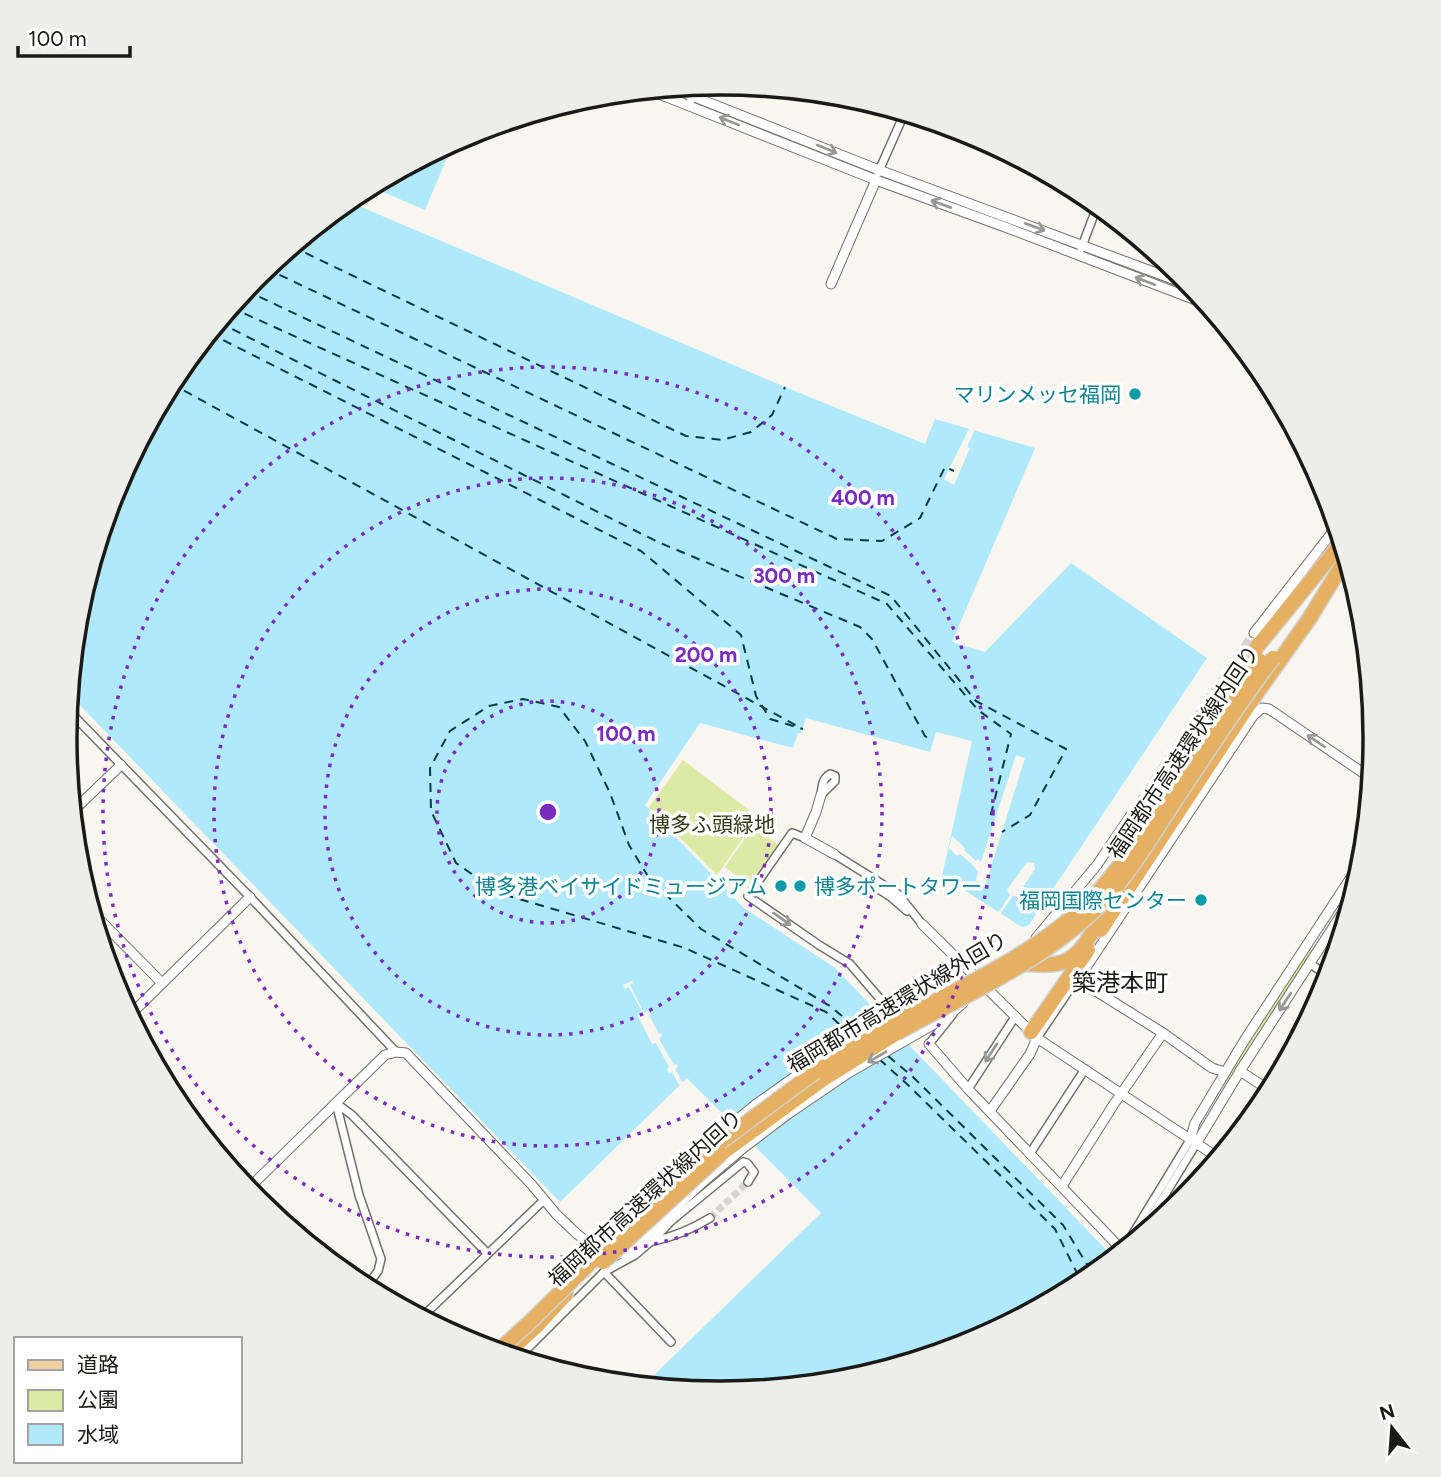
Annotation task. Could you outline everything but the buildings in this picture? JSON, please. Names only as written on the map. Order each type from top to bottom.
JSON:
[{"type":"highway","points":[[981,981],[1000,968],[1019,964],[1040,966],[1061,963],[1076,954],[1088,939],[1128,860],[1151,805],[1256,648],[1336,552]]},
{"type":"highway","name":"福岡都市高速環状線外回り","points":[[506,1345],[662,1193],[715,1146],[816,1072],[1037,943],[1080,910],[1111,876],[1138,839],[1239,687],[1336,552]]},
{"type":"highway","name":"福岡都市高速環状線内回り","points":[[507,1345],[585,1281],[720,1154],[772,1115],[846,1064],[1022,964],[1066,935],[1087,917],[1104,901],[1146,845],[1247,693],[1340,567]]},
{"type":"highway","points":[[1034,1035],[1341,567]]},
{"type":"highway","points":[[981,981],[1021,970],[1052,974],[1065,971],[1073,968],[1093,943]]},
{"type":"highway","points":[[513,1348],[555,1307],[595,1257]]},
{"type":"highway","points":[[514,1348],[560,1302]]},
{"type":"street","points":[[675,96],[1171,278]]},
{"type":"street","points":[[684,96],[876,180],[1189,297]]},
{"type":"street","points":[[691,100],[693,96]]},
{"type":"street","points":[[831,284],[901,121]]},
{"type":"street","points":[[1077,255],[1094,215]]},
{"type":"street","points":[[1254,633],[1331,534]]},
{"type":"street","points":[[1098,993],[1083,972],[1253,716],[1262,708],[1269,709],[1363,773]]},
{"type":"street","points":[[77,720],[396,1052]]},
{"type":"street","points":[[81,804],[121,765]]},
{"type":"street","points":[[805,838],[821,795]]},
{"type":"street","points":[[255,1183],[385,1055],[406,1053],[586,1243],[605,1249],[661,1184],[755,1105],[841,1044],[895,1024],[981,981],[1030,947],[1097,865],[1131,815]]},
{"type":"street","points":[[895,1024],[885,1005],[850,964],[748,896],[792,833],[834,854],[898,894],[947,950],[1034,1035],[1212,1154]]},
{"type":"street","points":[[1150,1218],[1193,1142],[1195,1123],[1225,1072],[1347,885]]},
{"type":"street","points":[[137,1008],[250,897]]},
{"type":"street","points":[[1136,1229],[1338,920]]},
{"type":"street","points":[[105,925],[162,983]]},
{"type":"street","points":[[1309,963],[1320,971]]},
{"type":"street","points":[[981,981],[929,1044],[1117,1245]]},
{"type":"street","points":[[989,1111],[1030,1054],[1034,1035],[1070,989],[1082,986],[1163,1033],[1213,1068],[1225,1072]]},
{"type":"street","points":[[556,1213],[565,1226],[589,1249],[604,1257],[624,1253],[634,1247],[703,1182],[788,1114],[850,1072],[955,1010]]},
{"type":"street","points":[[968,1088],[1015,1017]]},
{"type":"street","points":[[1062,1186],[1163,1033]]},
{"type":"street","points":[[1031,1152],[1085,1069]]},
{"type":"street","points":[[1240,1072],[1262,1086]]},
{"type":"street","points":[[336,1103],[352,1115],[487,1253]]},
{"type":"street","points":[[336,1103],[359,1195],[381,1259],[379,1271],[372,1280]]},
{"type":"street","points":[[525,1351],[604,1272],[635,1255],[670,1222],[743,1162],[754,1172],[748,1182]]},
{"type":"street","points":[[428,1311],[544,1200]]},
{"type":"street","points":[[651,1241],[673,1237],[710,1218]]},
{"type":"street","points":[[604,1272],[671,1342]]},
{"type":"green space","name":"博多ふ頭緑地","points":[[683,760],[758,817],[717,875],[649,807]]},
{"type":"green space","points":[[753,827],[780,846],[753,887],[725,867]]},
{"type":"green space","points":[[1342,903],[1241,1063],[1201,1122],[1298,965],[1319,940]]},
{"type":"water","points":[[448,156],[425,210],[382,191]]},
{"type":"water","points":[[359,206],[925,444],[935,419],[1035,448],[952,642],[985,652],[1071,563],[1207,658],[1029,925],[1022,927],[942,876],[972,741],[936,732],[930,752],[806,718],[793,748],[700,723],[645,805],[744,908],[835,968],[1108,1252],[1078,1274],[1005,1316],[927,1348],[846,1370],[804,1376],[763,1381],[678,1381],[651,1378],[821,1213],[687,1078],[560,1202],[78,703],[89,613],[99,572],[126,492],[163,417],[210,347],[265,283]]},
{"type":"pier","points":[[971,425],[976,427],[954,485],[944,479]]},
{"type":"pier","points":[[1016,755],[1025,758],[985,886],[975,883],[978,872],[972,864],[949,848],[952,836],[976,861],[978,859],[981,862]]},
{"type":"pier","points":[[1027,862],[1034,863],[1035,869],[1017,896],[1013,896],[1000,914],[998,913],[1010,895],[1007,890]]},
{"type":"pier","points":[[632,981],[630,985],[644,1013],[649,1011],[659,1034],[661,1033],[659,1039],[674,1065],[677,1064],[675,1069],[683,1083],[679,1085],[672,1072],[669,1073],[669,1067],[656,1043],[652,1044],[637,1015],[642,1012],[629,987],[625,989],[623,985]]},
{"type":"ferry route","points":[[301,251],[686,436],[722,440],[751,432],[772,415],[785,387]]},
{"type":"ferry route","points":[[276,273],[837,539],[882,541],[920,518],[945,467],[954,471]]},
{"type":"ferry route","points":[[255,295],[891,596],[976,701],[1066,749],[1030,815],[1002,832]]},
{"type":"ferry route","points":[[239,311],[887,604],[978,710],[1011,734],[991,814],[993,826]]},
{"type":"ferry route","points":[[227,326],[658,542],[860,627],[872,639],[925,736],[932,742]]},
{"type":"ferry route","points":[[218,337],[641,551],[741,635],[756,696],[770,719],[803,729]]},
{"type":"ferry route","points":[[180,389],[799,727]]},
{"type":"ferry route","points":[[851,1035],[826,1012],[685,948],[499,893],[456,863],[431,811],[430,768],[450,731],[489,706],[523,699],[559,707],[585,741],[610,793],[629,845],[649,878],[701,929],[830,1006],[860,1031]]},
{"type":"ferry route","points":[[888,1056],[913,1077],[1063,1225],[1088,1266]]},
{"type":"ferry route","points":[[879,1059],[1055,1229],[1078,1274]]},
{"type":"tunnel","points":[[1131,815],[1254,633]]},
{"type":"tunnel","points":[[710,1218],[748,1182]]},
{"type":"place","name":"マリンメッセ福岡","points":[[1135,394]]},
{"type":"place","name":"博多港ベイサイドミュージアム","points":[[781,886]]},
{"type":"place","name":"博多ポートタワー","points":[[800,886]]},
{"type":"place","name":"福岡国際センター","points":[[1201,900]]},
{"type":"district","name":"築港本町","points":[[1120,982]]}]
